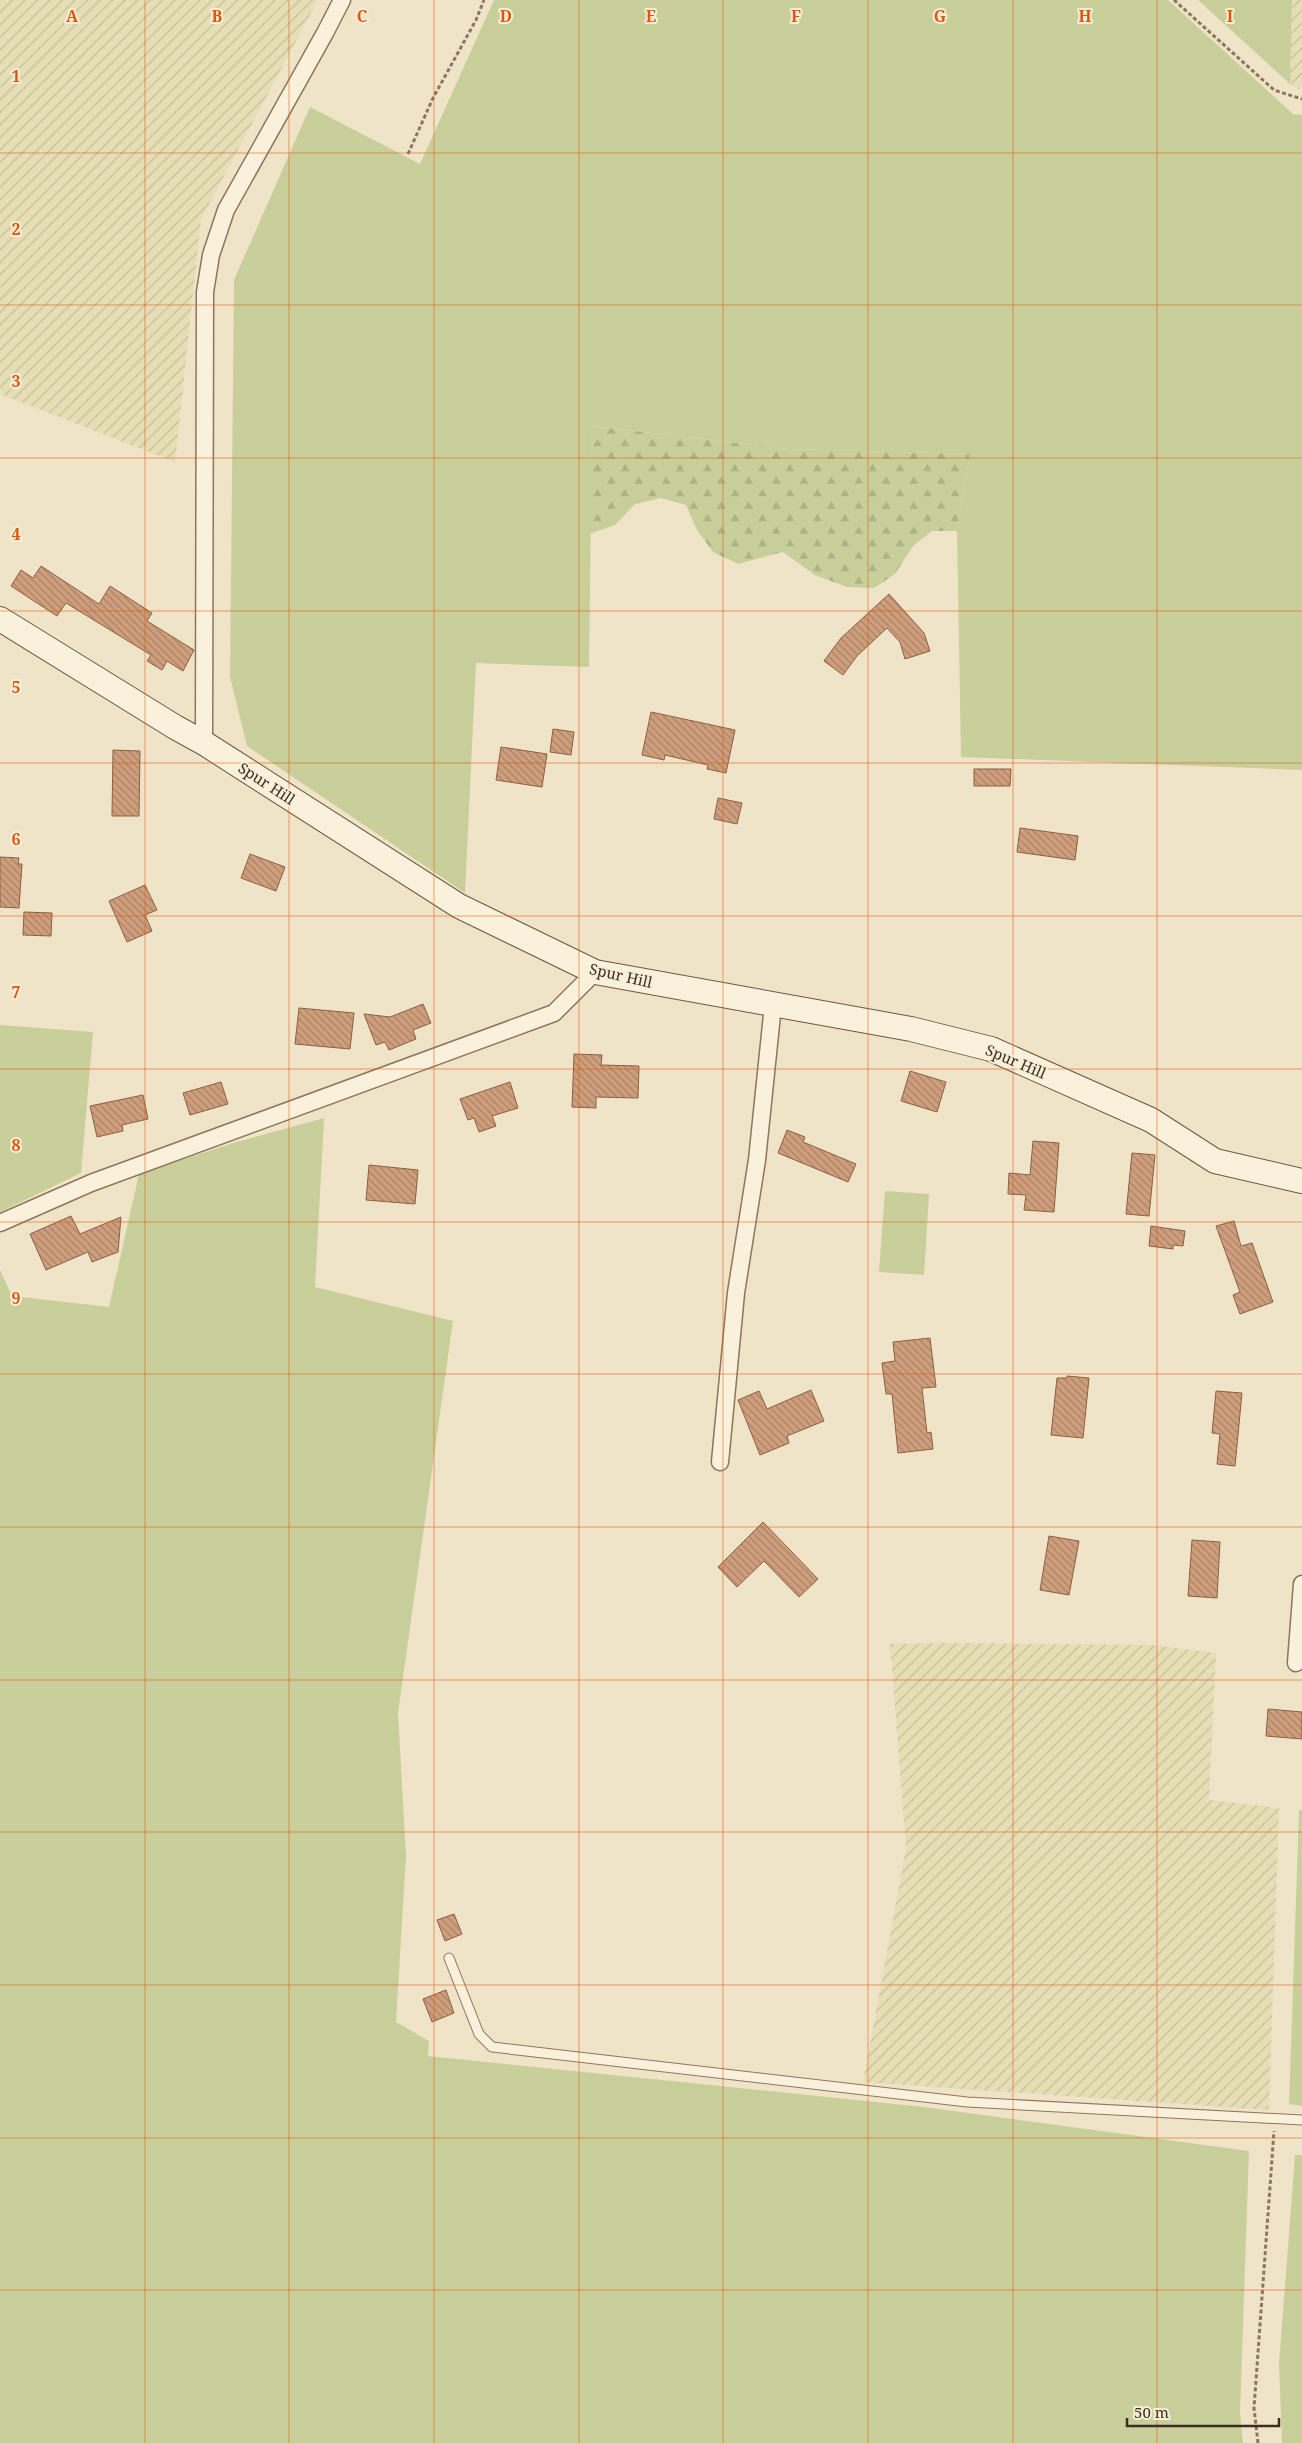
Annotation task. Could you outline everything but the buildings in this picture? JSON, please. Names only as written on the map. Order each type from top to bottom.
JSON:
[{"type":"street","points":[[204,743],[205,292],[211,255],[226,210],[326,33],[342,0]]},
{"type":"street","name":"Spur Hill","points":[[0,619],[204,743],[459,906],[594,972],[773,1006],[911,1029],[991,1049],[1150,1120],[1215,1161],[1302,1181]]},
{"type":"street","points":[[0,1223],[91,1183],[554,1013],[594,972]]},
{"type":"street","points":[[720,1462],[736,1293],[757,1160],[773,1006]]},
{"type":"street","points":[[1296,1662],[1302,1584]]},
{"type":"lane","points":[[449,1958],[480,2034],[492,2046],[967,2102],[1302,2120]]},
{"type":"path","points":[[408,154],[433,98],[476,20],[484,0]]},
{"type":"path","points":[[1174,0],[1274,90],[1302,99]]},
{"type":"path","points":[[1258,2443],[1254,2408],[1275,2118]]},
{"type":"shaded area","points":[[0,0],[318,0],[201,219],[175,462],[0,394]]},
{"type":"shaded area","points":[[1292,0],[1302,0],[1302,82],[1299,90],[1290,84]]},
{"type":"shaded area","points":[[890,1644],[1153,1645],[1216,1653],[1209,1800],[1279,1808],[1269,2110],[863,2082],[906,1848]]},
{"type":"green space","points":[[494,0],[1168,0],[1293,114],[1302,115],[1302,770],[961,757],[957,531],[970,454],[789,449],[592,426],[589,667],[476,663],[465,893],[247,746],[230,677],[234,280],[310,107],[420,164]]},
{"type":"green space","points":[[1198,0],[1292,0],[1290,84]]},
{"type":"green space","points":[[592,426],[789,449],[970,454],[957,531],[932,531],[913,546],[895,574],[874,588],[847,587],[815,575],[783,552],[738,564],[713,552],[697,530],[686,505],[661,498],[635,504],[615,525],[589,534]]},
{"type":"green space","points":[[0,1025],[93,1032],[81,1173],[0,1212]]},
{"type":"green space","points":[[324,1118],[315,1287],[453,1321],[398,1713],[406,1856],[396,2022],[429,2041],[428,2056],[924,2107],[1249,2151],[1240,2413],[1243,2443],[0,2443],[0,1270],[12,1296],[109,1307],[139,1174],[233,1143]]},
{"type":"green space","points":[[885,1191],[929,1194],[924,1275],[879,1272]]},
{"type":"green space","points":[[1299,1810],[1302,1810],[1302,2106],[1289,2104]]},
{"type":"green space","points":[[1295,2155],[1302,2155],[1302,2443],[1282,2443],[1279,2364]]}]
